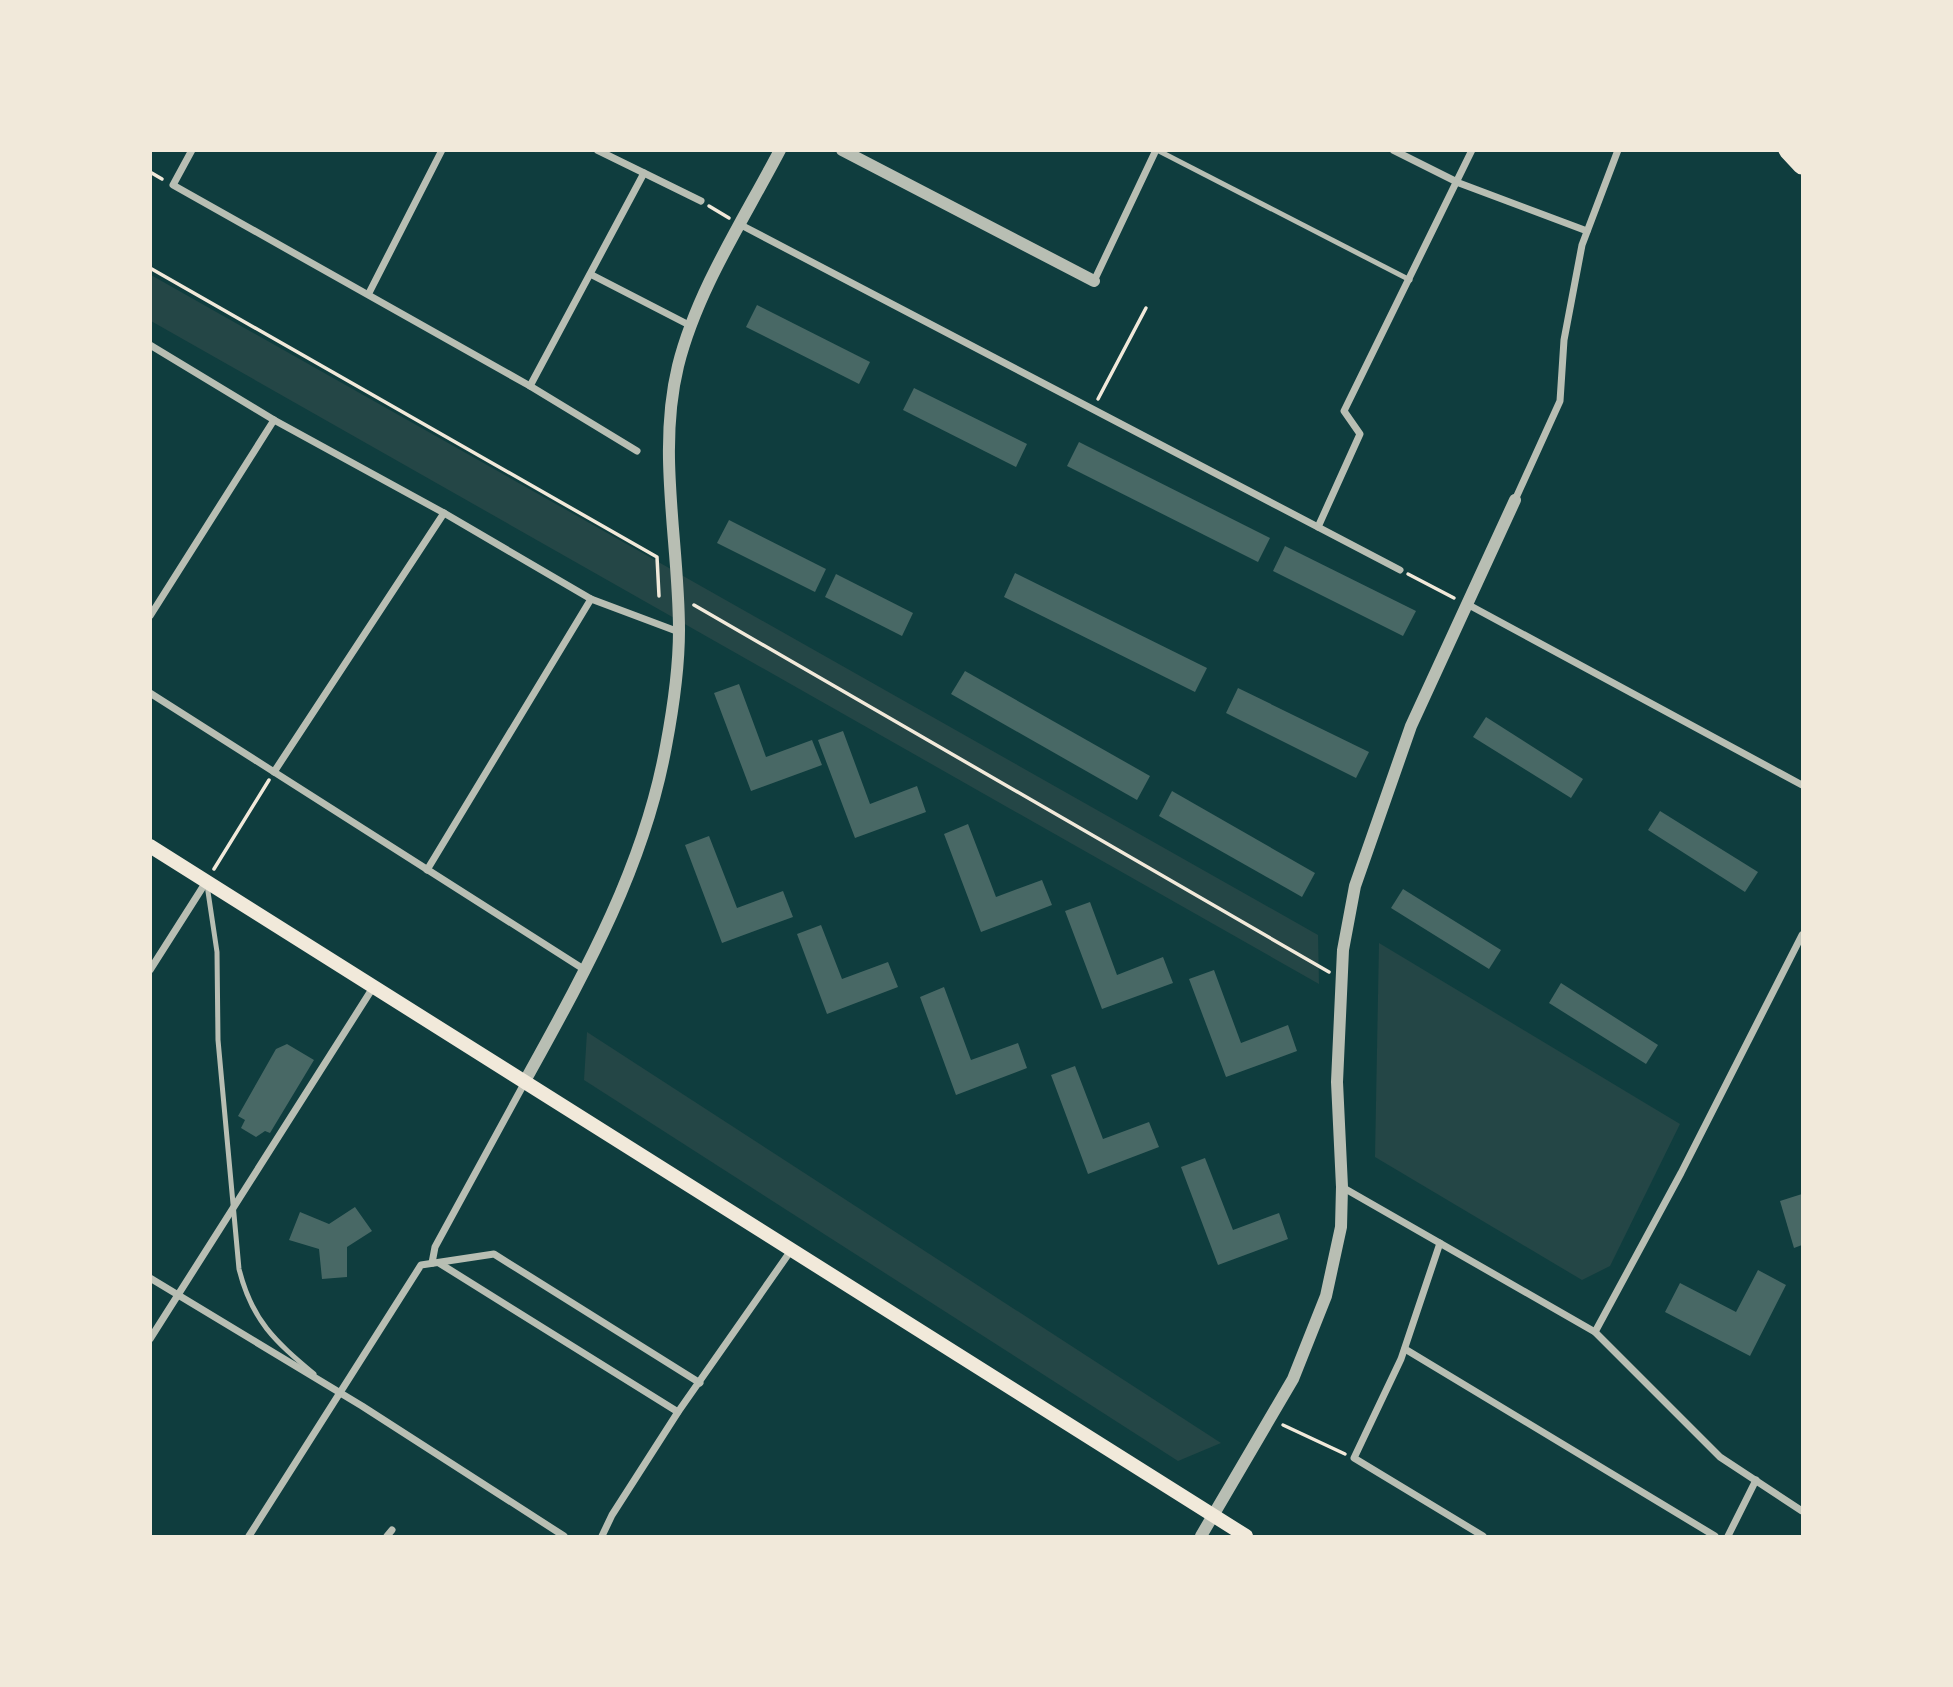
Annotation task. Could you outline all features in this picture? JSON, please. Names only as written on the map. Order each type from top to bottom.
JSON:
[{"type":"highway","points":[[1788,150],[1802,164]]},
{"type":"main road","points":[[150,846],[1246,1536]]},
{"type":"street","points":[[192,150],[173,185],[369,293],[636,451]]},
{"type":"street","points":[[369,293],[442,150]]},
{"type":"street","points":[[597,150],[701,201]]},
{"type":"street","points":[[435,1263],[435,1247],[585,970],[618,903],[650,819],[666,744],[679,632],[669,440],[678,366],[691,326],[780,150]]},
{"type":"street","points":[[842,150],[1094,281],[1156,150]]},
{"type":"street","points":[[1393,150],[1459,183],[1587,231]]},
{"type":"street","points":[[1318,527],[1360,434],[1344,411],[1459,183],[1472,150]]},
{"type":"street","points":[[1201,1536],[1293,1379],[1325,1296],[1341,1227],[1342,1187],[1337,1082],[1341,979],[1343,950],[1355,886],[1411,726],[1560,401],[1564,340],[1587,231],[1618,150]]},
{"type":"street","points":[[530,386],[592,275],[644,173]]},
{"type":"street","points":[[741,225],[1400,570]]},
{"type":"street","points":[[592,275],[691,326]]},
{"type":"street","points":[[150,345],[274,420],[444,513],[591,600],[679,632]]},
{"type":"street","points":[[150,616],[274,420]]},
{"type":"street","points":[[274,772],[444,513]]},
{"type":"street","points":[[427,870],[591,600]]},
{"type":"street","points":[[1467,604],[1802,785]]},
{"type":"street","points":[[150,694],[585,970]]},
{"type":"street","points":[[150,970],[207,881]]},
{"type":"street","points":[[1595,1332],[1681,1173],[1802,935]]},
{"type":"street","points":[[150,1339],[374,986]]},
{"type":"street","points":[[1342,1187],[1595,1332],[1720,1457],[1802,1511]]},
{"type":"street","points":[[1440,1243],[1405,1349],[1354,1458],[1483,1536]]},
{"type":"street","points":[[602,1536],[612,1515],[678,1412],[792,1249]]},
{"type":"street","points":[[249,1536],[421,1265],[494,1254],[700,1383]]},
{"type":"street","points":[[435,1263],[678,1412]]},
{"type":"street","points":[[150,1278],[564,1536]]},
{"type":"street","points":[[1405,1349],[1715,1536]]},
{"type":"street","points":[[1728,1536],[1756,1480]]},
{"type":"lane","points":[[1156,150],[1410,280]]},
{"type":"lane","points":[[207,881],[217,952],[218,1040],[239,1269],[246,1299],[272,1339],[338,1393]]},
{"type":"path","points":[[701,201],[741,225]]},
{"type":"path","points":[[150,268],[657,557],[659,596]]},
{"type":"path","points":[[1093,409],[1146,309]]},
{"type":"path","points":[[1400,570],[1467,604]]},
{"type":"path","points":[[694,605],[1341,979]]},
{"type":"path","points":[[207,881],[274,772]]},
{"type":"path","points":[[1270,1419],[1354,1458]]},
{"type":"shaded area","points":[[151,275],[1318,935],[1319,984],[151,321]]},
{"type":"shaded area","points":[[1379,943],[1680,1124],[1610,1266],[1582,1280],[1375,1157]]},
{"type":"shaded area","points":[[587,1032],[1221,1443],[1178,1461],[584,1080]]},
{"type":"building","points":[[757,305],[870,362],[859,384],[746,327]]},
{"type":"building","points":[[914,388],[1027,444],[1016,467],[903,410]]},
{"type":"building","points":[[1079,442],[1270,538],[1258,562],[1067,466]]},
{"type":"building","points":[[729,520],[826,569],[815,592],[717,543]]},
{"type":"building","points":[[1285,546],[1416,611],[1403,636],[1273,571]]},
{"type":"building","points":[[1015,573],[1207,668],[1195,692],[1004,597]]},
{"type":"building","points":[[836,574],[913,613],[902,636],[825,597]]},
{"type":"building","points":[[965,671],[1150,776],[1137,800],[951,694]]},
{"type":"building","points":[[739,684],[766,757],[812,740],[822,765],[751,791],[714,693]]},
{"type":"building","points":[[1238,688],[1369,752],[1356,778],[1226,713]]},
{"type":"building","points":[[1486,717],[1583,779],[1571,798],[1473,737]]},
{"type":"building","points":[[843,731],[870,804],[917,786],[926,812],[855,838],[818,740]]},
{"type":"building","points":[[1172,791],[1315,873],[1302,897],[1159,816]]},
{"type":"building","points":[[1660,811],[1758,872],[1745,892],[1648,830]]},
{"type":"building","points":[[968,824],[996,897],[1042,880],[1052,905],[981,932],[944,834]]},
{"type":"building","points":[[709,836],[737,908],[783,891],[793,917],[722,943],[685,845]]},
{"type":"building","points":[[1403,889],[1501,950],[1489,969],[1391,908]]},
{"type":"building","points":[[1090,902],[1117,975],[1163,957],[1173,983],[1102,1009],[1065,911]]},
{"type":"building","points":[[821,925],[842,979],[888,962],[898,987],[827,1014],[797,934]]},
{"type":"building","points":[[1214,970],[1241,1043],[1288,1025],[1297,1051],[1226,1077],[1189,979]]},
{"type":"building","points":[[1561,983],[1658,1045],[1646,1064],[1549,1003]]},
{"type":"building","points":[[944,987],[971,1060],[1018,1043],[1027,1068],[956,1095],[920,997]]},
{"type":"building","points":[[287,1044],[314,1060],[270,1133],[265,1131],[256,1137],[241,1128],[245,1120],[238,1116],[276,1049]]},
{"type":"building","points":[[1075,1066],[1103,1139],[1149,1122],[1159,1147],[1088,1174],[1051,1075]]},
{"type":"building","points":[[1205,1158],[1233,1230],[1279,1213],[1288,1239],[1218,1265],[1181,1167]]},
{"type":"building","points":[[1802,1194],[1802,1245],[1794,1248],[1780,1201]]},
{"type":"building","points":[[355,1207],[372,1231],[347,1247],[347,1277],[322,1279],[319,1249],[289,1240],[300,1212],[329,1224]]},
{"type":"building","points":[[1758,1270],[1786,1285],[1750,1356],[1665,1312],[1680,1283],[1736,1312]]}]
